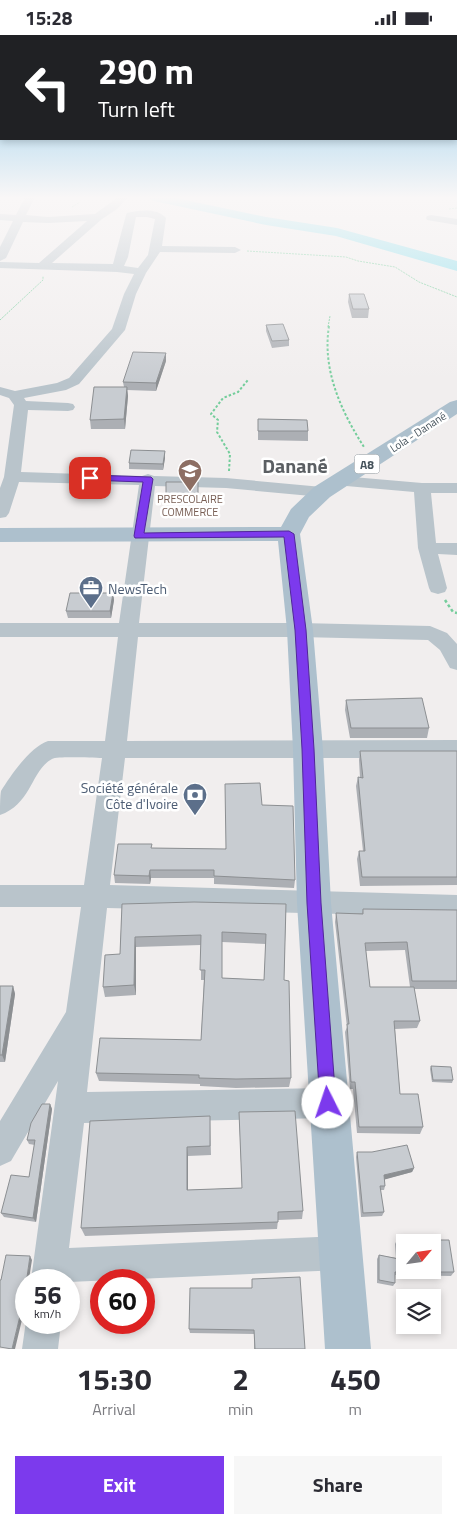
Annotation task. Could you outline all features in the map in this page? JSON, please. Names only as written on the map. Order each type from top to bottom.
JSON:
[{"type":"main road","name":"Lola - Danané","points":[[289,534],[299,514],[322,492],[457,406]]},
{"type":"main road","points":[[0,535],[289,534],[300,630],[308,749],[314,903],[348,1349]]},
{"type":"street","points":[[42,266],[51,258]]},
{"type":"street","points":[[117,268],[121,258]]},
{"type":"street","points":[[12,397],[61,387],[74,381],[118,330],[130,295],[141,272],[152,258]]},
{"type":"street","points":[[0,265],[117,268],[141,272]]},
{"type":"street","points":[[12,397],[68,407]]},
{"type":"street","points":[[0,513],[12,477],[12,397]]},
{"type":"street","points":[[12,477],[148,479],[226,483],[322,492]]},
{"type":"street","points":[[50,1269],[115,749],[139,536],[148,479]]},
{"type":"street","points":[[341,481],[457,488]]},
{"type":"street","points":[[422,487],[427,548],[438,589]]},
{"type":"street","points":[[427,548],[457,549]]},
{"type":"street","points":[[0,630],[300,630],[430,633],[441,638],[450,648],[457,663]]},
{"type":"street","points":[[0,805],[12,796],[37,759],[45,751],[59,749],[457,749]]},
{"type":"street","points":[[0,896],[96,896],[457,906]]},
{"type":"street","points":[[0,1150],[80,1017]]},
{"type":"street","points":[[70,1108],[328,1103]]},
{"type":"street","points":[[80,1271],[341,1253]]},
{"type":"street","points":[[40,1349],[42,1334]]},
{"type":"path","points":[[350,258],[395,267],[419,282],[457,297]]},
{"type":"path","points":[[0,320],[43,280],[42,266]]},
{"type":"path","points":[[330,315],[326,335],[332,383],[350,427],[372,461]]},
{"type":"path","points":[[226,483],[230,468],[230,454],[217,432],[218,420],[211,414],[223,398],[238,391],[248,380]]},
{"type":"path","points":[[438,589],[454,612],[457,613]]},
{"type":"building","points":[[349,294],[364,294],[369,309],[353,309]]},
{"type":"building","points":[[283,324],[289,340],[272,341],[266,325]]},
{"type":"building","points":[[133,352],[166,353],[156,383],[123,382]]},
{"type":"building","points":[[94,387],[127,387],[124,419],[90,420]]},
{"type":"building","points":[[258,419],[307,420],[308,431],[258,431]]},
{"type":"building","points":[[131,450],[165,451],[163,464],[129,463]]},
{"type":"building","points":[[166,482],[198,482],[198,496],[166,496]]},
{"type":"building","points":[[70,593],[113,593],[110,611],[66,611]]},
{"type":"building","points":[[422,698],[429,728],[351,728],[346,700]]},
{"type":"building","points":[[360,751],[457,751],[457,877],[362,877],[359,851],[365,851],[358,777],[363,778]]},
{"type":"building","points":[[260,783],[262,805],[293,806],[295,880],[214,876],[214,870],[150,870],[149,876],[114,875],[118,844],[152,844],[151,848],[226,849],[225,784]]},
{"type":"building","points":[[194,902],[286,904],[284,980],[289,981],[291,1078],[236,1079],[199,1078],[199,1075],[96,1073],[100,1038],[201,1040],[205,970],[200,970],[201,935],[135,937],[134,985],[103,987],[105,955],[120,954],[122,904]],"holes":[[[222,932],[266,934],[264,980],[222,978]]]},
{"type":"building","points":[[363,909],[457,910],[457,981],[412,981],[407,942],[365,943],[370,987],[414,987],[420,1021],[394,1021],[400,1094],[418,1094],[423,1127],[359,1127],[355,1082],[351,1082],[347,1024],[349,1024],[336,913],[363,914]]},
{"type":"building","points":[[0,986],[13,986],[2,1055],[0,1055]]},
{"type":"building","points":[[431,1066],[451,1067],[453,1080],[433,1080]]},
{"type":"building","points":[[42,1104],[50,1104],[33,1218],[1,1213],[11,1175],[29,1177],[35,1140],[27,1140],[31,1123]]},
{"type":"building","points":[[295,1111],[303,1211],[278,1212],[278,1222],[81,1228],[90,1121],[210,1116],[210,1146],[187,1147],[187,1190],[242,1188],[239,1112]]},
{"type":"building","points":[[407,1145],[414,1168],[384,1175],[385,1186],[380,1186],[384,1212],[363,1213],[357,1152],[372,1152]]},
{"type":"building","points":[[441,1240],[449,1240],[454,1272],[441,1272]]},
{"type":"building","points":[[6,1255],[30,1256],[28,1269],[15,1269],[16,1334],[12,1349],[0,1347],[1,1280]]},
{"type":"building","points":[[379,1255],[396,1258],[395,1283],[379,1280]]},
{"type":"building","points":[[300,1277],[305,1349],[255,1349],[254,1330],[189,1329],[190,1288],[252,1288],[252,1279]]},
{"type":"waterway","points":[[430,258],[457,266]]},
{"type":"place","name":"PRESCOLAIRE COMMERCE","points":[[190,492]]},
{"type":"place","name":"NewsTech","points":[[91,609]]},
{"type":"place","name":"Société générale Côte d'Ivoire","points":[[195,816]]},
{"type":"district","name":"Danané","points":[[295,465]]},
{"type":"route","points":[[90,478],[148,479],[139,536],[289,534],[300,630],[308,749],[314,903],[328,1103]]}]
